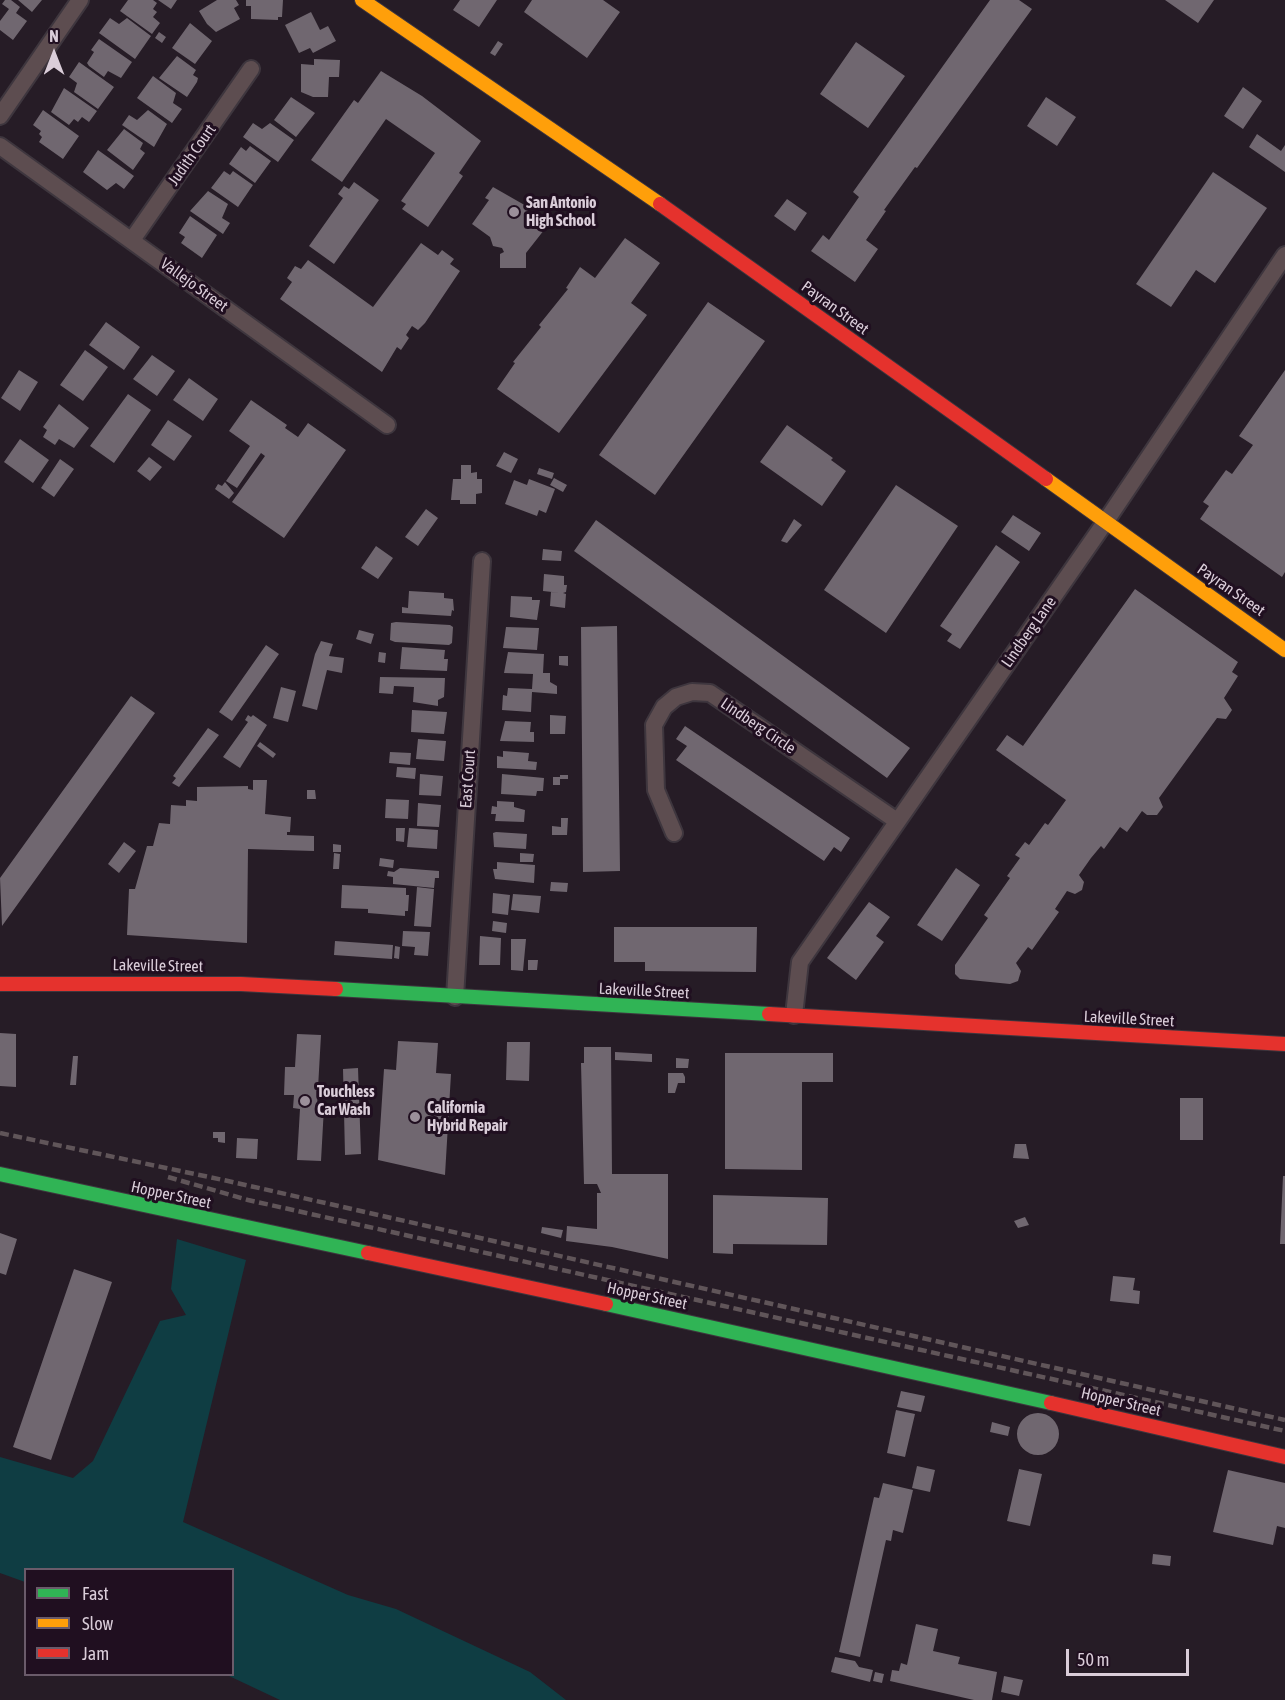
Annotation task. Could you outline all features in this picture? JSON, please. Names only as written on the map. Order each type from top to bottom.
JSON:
[{"type":"main road","name":"Payran Street","points":[[362,0],[669,210],[1285,650]]},
{"type":"main road","name":"Lakeville Street","points":[[0,984],[241,984],[1285,1044]]},
{"type":"main road","name":"Hopper Street","points":[[0,1174],[837,1354],[1285,1457]]},
{"type":"street","points":[[0,116],[80,0]]},
{"type":"street","name":"Judith Court","points":[[132,240],[251,69]]},
{"type":"street","name":"Vallejo Street","points":[[0,147],[387,425]]},
{"type":"street","name":"Lindberg Lane","points":[[794,1016],[800,962],[1106,521],[1285,255]]},
{"type":"street","name":"East Court","points":[[455,997],[482,561]]},
{"type":"street","name":"Lindberg Circle","points":[[674,833],[657,790],[654,725],[664,707],[676,697],[692,692],[710,693],[897,821]]},
{"type":"water","points":[[177,1239],[246,1260],[183,1522],[348,1595],[396,1609],[530,1672],[566,1700],[280,1700],[229,1676],[234,1676],[234,1568],[24,1568],[24,1582],[0,1573],[0,1457],[73,1478],[93,1461],[160,1321],[186,1315],[171,1289]]},
{"type":"building","points":[[5,0],[11,0],[20,7],[16,13],[27,21],[13,40],[0,30],[0,21],[9,9],[2,4]]},
{"type":"building","points":[[18,0],[42,0],[32,12]]},
{"type":"building","points":[[128,0],[153,0],[157,3],[153,9],[157,12],[153,17],[160,23],[152,34],[120,11]]},
{"type":"building","points":[[158,0],[177,0],[171,9]]},
{"type":"building","points":[[217,0],[236,0],[239,5],[234,8],[240,19],[216,32],[207,24],[199,11]]},
{"type":"building","points":[[246,0],[283,0],[282,17],[278,17],[278,20],[251,19],[251,6],[246,6]]},
{"type":"building","points":[[460,0],[497,0],[479,27],[453,10]]},
{"type":"building","points":[[532,0],[603,0],[620,12],[587,58],[524,12]]},
{"type":"building","points":[[990,0],[1019,0],[1032,9],[884,210],[886,211],[866,240],[878,249],[855,282],[811,251],[823,235],[829,240],[859,197],[853,192]]},
{"type":"building","points":[[1165,0],[1214,0],[1198,23]]},
{"type":"building","points":[[311,12],[320,30],[328,26],[336,41],[313,53],[310,48],[299,53],[285,25]]},
{"type":"building","points":[[110,18],[119,24],[127,18],[151,36],[135,59],[99,33]]},
{"type":"building","points":[[190,23],[212,41],[195,64],[172,48]]},
{"type":"building","points":[[159,32],[166,37],[162,43],[155,38]]},
{"type":"building","points":[[99,39],[132,62],[121,78],[108,71],[104,77],[87,63],[94,52],[91,50]]},
{"type":"building","points":[[498,41],[503,44],[495,56],[490,53]]},
{"type":"building","points":[[856,42],[905,76],[868,128],[820,94]]},
{"type":"building","points":[[177,56],[196,70],[193,75],[198,78],[187,97],[159,78]]},
{"type":"building","points":[[314,59],[340,60],[339,77],[329,77],[328,97],[313,97],[301,92],[301,64],[314,65]]},
{"type":"building","points":[[79,62],[114,87],[98,109],[74,92],[77,83],[69,77]]},
{"type":"building","points":[[381,71],[422,96],[481,141],[459,173],[463,176],[428,227],[402,209],[406,204],[401,201],[435,153],[386,119],[342,182],[311,160],[354,100],[358,103]]},
{"type":"building","points":[[153,76],[176,93],[173,103],[182,109],[172,123],[137,98]]},
{"type":"building","points":[[1243,87],[1262,101],[1243,129],[1224,116]]},
{"type":"building","points":[[64,88],[97,111],[89,122],[82,117],[78,122],[74,119],[69,125],[51,112]]},
{"type":"building","points":[[291,97],[315,113],[296,137],[274,120]]},
{"type":"building","points":[[1046,97],[1076,117],[1057,146],[1027,126]]},
{"type":"building","points":[[43,110],[79,136],[63,159],[39,142],[42,137],[39,134],[41,131],[33,125]]},
{"type":"building","points":[[148,110],[167,124],[154,147],[122,125],[129,115],[137,120]]},
{"type":"building","points":[[253,123],[262,129],[270,123],[294,140],[278,162],[243,137]]},
{"type":"building","points":[[124,129],[143,143],[140,149],[145,153],[133,170],[107,150]]},
{"type":"building","points":[[1257,134],[1281,151],[1285,145],[1285,172],[1249,147]]},
{"type":"building","points":[[250,146],[271,161],[255,183],[229,164],[241,147],[246,151]]},
{"type":"building","points":[[98,150],[134,176],[124,189],[116,183],[107,190],[83,172]]},
{"type":"building","points":[[224,171],[230,175],[233,171],[253,185],[238,207],[211,188]]},
{"type":"building","points":[[1213,172],[1267,208],[1215,283],[1196,270],[1171,307],[1136,284]]},
{"type":"building","points":[[354,182],[379,200],[334,264],[309,246],[343,198],[338,194],[344,186],[349,189]]},
{"type":"building","points":[[493,187],[528,207],[528,211],[548,225],[526,253],[526,268],[500,268],[500,254],[504,252],[502,248],[493,246],[490,237],[472,224],[489,200],[485,198]]},
{"type":"building","points":[[208,191],[228,204],[222,218],[230,223],[223,234],[190,211]]},
{"type":"building","points":[[787,199],[807,213],[795,231],[774,216]]},
{"type":"building","points":[[190,216],[217,235],[202,258],[181,243],[185,237],[179,233]]},
{"type":"building","points":[[625,238],[660,263],[631,303],[647,315],[559,433],[497,389],[515,363],[513,362],[541,327],[539,325],[568,289],[566,288],[580,267],[595,278]]},
{"type":"building","points":[[421,243],[438,255],[442,250],[454,259],[450,264],[460,271],[425,323],[418,330],[412,326],[406,335],[409,338],[401,350],[397,347],[382,372],[280,299],[292,282],[287,278],[295,266],[301,269],[308,260],[373,307]]},
{"type":"building","points":[[708,302],[765,341],[655,495],[599,455]]},
{"type":"building","points":[[106,322],[140,347],[124,370],[89,345]]},
{"type":"building","points":[[85,350],[108,367],[83,401],[60,385]]},
{"type":"building","points":[[152,355],[175,371],[157,396],[133,379]]},
{"type":"building","points":[[19,370],[38,382],[20,411],[1,398]]},
{"type":"building","points":[[1285,370],[1285,572],[1282,577],[1200,519],[1209,506],[1203,502],[1226,470],[1232,474],[1253,445],[1239,436]]},
{"type":"building","points":[[189,378],[218,399],[203,421],[173,400]]},
{"type":"building","points":[[128,394],[151,410],[114,463],[90,446]]},
{"type":"building","points":[[251,400],[287,425],[285,428],[298,437],[308,423],[346,450],[284,538],[232,502],[265,456],[261,453],[237,488],[226,481],[250,446],[229,431]]},
{"type":"building","points":[[59,404],[89,428],[74,448],[59,439],[55,445],[43,437],[47,430],[43,427]]},
{"type":"building","points":[[168,420],[192,436],[174,461],[151,445]]},
{"type":"building","points":[[787,425],[833,458],[831,460],[846,471],[822,506],[760,462]]},
{"type":"building","points":[[20,439],[49,460],[33,483],[4,462]]},
{"type":"building","points":[[504,452],[518,459],[511,473],[496,466]]},
{"type":"building","points":[[149,457],[162,467],[150,481],[137,471]]},
{"type":"building","points":[[60,459],[74,469],[54,497],[41,488]]},
{"type":"building","points":[[461,465],[471,465],[471,473],[477,472],[477,479],[482,479],[482,493],[476,494],[476,504],[460,504],[460,500],[451,500],[453,479],[461,479]]},
{"type":"building","points":[[539,468],[554,473],[552,479],[537,474]]},
{"type":"building","points":[[554,478],[567,485],[563,492],[550,485]]},
{"type":"building","points":[[529,479],[555,489],[546,513],[539,510],[537,516],[505,504],[514,480],[527,485]]},
{"type":"building","points":[[225,482],[234,493],[229,499],[215,489],[218,484],[222,486]]},
{"type":"building","points":[[896,485],[958,526],[886,633],[824,590]]},
{"type":"building","points":[[426,509],[438,518],[418,546],[405,537]]},
{"type":"building","points":[[1013,515],[1041,533],[1029,551],[1001,532]]},
{"type":"building","points":[[794,519],[802,525],[787,543],[781,541]]},
{"type":"building","points":[[596,520],[910,748],[887,778],[574,551]]},
{"type":"building","points":[[996,545],[1020,562],[960,649],[947,641],[952,634],[940,626]]},
{"type":"building","points":[[376,546],[393,558],[378,579],[361,568]]},
{"type":"building","points":[[543,549],[562,551],[561,561],[542,560]]},
{"type":"building","points":[[544,574],[564,576],[564,585],[567,585],[566,592],[563,593],[566,594],[565,608],[550,606],[551,592],[561,593],[543,591]]},
{"type":"building","points":[[1135,589],[1238,662],[1232,672],[1238,676],[1224,698],[1232,710],[1226,719],[1217,718],[1159,798],[1163,807],[1157,815],[1147,815],[1142,811],[1127,832],[1120,827],[1104,849],[1101,846],[1091,858],[1079,875],[1084,882],[1082,890],[1075,894],[1067,891],[1055,909],[1059,912],[1032,950],[1028,947],[1016,963],[1021,971],[1018,981],[1010,984],[960,979],[955,974],[955,965],[988,918],[984,915],[1010,878],[1007,876],[1020,858],[1015,855],[1025,842],[1029,845],[1045,823],[1048,825],[1066,800],[996,750],[1007,735],[1023,746]]},
{"type":"building","points":[[409,591],[444,593],[444,598],[453,599],[454,611],[452,610],[451,616],[402,613],[402,607],[408,608]]},
{"type":"building","points":[[511,596],[532,597],[532,600],[540,600],[537,620],[510,617]]},
{"type":"building","points":[[391,623],[450,625],[453,627],[452,643],[449,645],[395,642],[390,640]]},
{"type":"building","points":[[617,626],[620,871],[583,872],[581,627]]},
{"type":"building","points":[[506,627],[539,628],[537,650],[503,648]]},
{"type":"building","points":[[359,630],[374,634],[371,644],[356,639]]},
{"type":"building","points":[[321,641],[333,644],[329,656],[344,658],[342,673],[327,670],[317,710],[302,706],[315,654]]},
{"type":"building","points":[[266,645],[279,654],[232,721],[219,712]]},
{"type":"building","points":[[402,647],[445,650],[444,659],[448,659],[447,671],[400,669]]},
{"type":"building","points":[[379,652],[386,653],[385,663],[378,662]]},
{"type":"building","points":[[508,652],[544,654],[543,673],[550,673],[550,682],[557,686],[557,694],[532,692],[531,712],[502,710],[503,695],[507,696],[508,688],[532,689],[533,674],[504,673]]},
{"type":"building","points":[[559,656],[568,656],[568,666],[559,665]]},
{"type":"building","points":[[380,677],[445,678],[444,697],[438,700],[438,706],[413,702],[414,687],[394,686],[393,694],[379,693]]},
{"type":"building","points":[[281,687],[296,691],[288,722],[273,718]]},
{"type":"building","points":[[131,696],[155,713],[2,926],[0,878]]},
{"type":"building","points":[[412,710],[447,712],[444,734],[411,732]]},
{"type":"building","points":[[248,715],[251,717],[253,715],[267,725],[240,768],[223,757],[248,722],[245,720]]},
{"type":"building","points":[[550,715],[566,716],[565,734],[550,734]]},
{"type":"building","points":[[505,721],[531,722],[530,732],[534,732],[534,742],[500,741]]},
{"type":"building","points":[[685,726],[850,838],[841,852],[834,847],[824,861],[676,760],[687,746],[676,739]]},
{"type":"building","points":[[208,728],[219,735],[179,787],[172,783],[176,778],[173,776]]},
{"type":"building","points":[[418,739],[446,741],[444,761],[416,759]]},
{"type":"building","points":[[260,742],[276,754],[273,758],[257,746]]},
{"type":"building","points":[[503,751],[529,753],[528,761],[537,762],[536,770],[497,768],[497,756],[503,757]]},
{"type":"building","points":[[390,752],[411,753],[410,765],[389,763]]},
{"type":"building","points":[[397,767],[416,768],[415,779],[396,777]]},
{"type":"building","points":[[420,774],[443,776],[441,796],[419,795]]},
{"type":"building","points":[[502,774],[544,778],[543,791],[537,791],[536,796],[501,794]]},
{"type":"building","points":[[560,775],[568,775],[568,779],[560,779],[560,785],[553,785],[553,777],[560,777]]},
{"type":"building","points":[[253,780],[267,780],[265,814],[291,817],[290,832],[287,832],[287,835],[314,836],[314,851],[248,849],[247,943],[127,935],[129,889],[135,889],[147,846],[153,846],[159,823],[170,824],[171,805],[186,806],[186,800],[197,801],[197,787],[248,786],[248,789],[253,790]]},
{"type":"building","points":[[307,790],[315,790],[316,799],[307,799]]},
{"type":"building","points":[[386,799],[409,800],[408,819],[385,818]]},
{"type":"building","points":[[497,801],[514,802],[514,807],[525,810],[524,822],[495,821],[496,814],[491,814],[492,806],[497,807]]},
{"type":"building","points":[[418,803],[441,805],[439,827],[417,826]]},
{"type":"building","points":[[561,818],[568,818],[567,835],[552,835],[552,826],[561,827]]},
{"type":"building","points":[[396,828],[405,828],[404,842],[396,841]]},
{"type":"building","points":[[409,828],[438,830],[437,849],[407,847]]},
{"type":"building","points":[[493,833],[527,834],[526,849],[494,847]]},
{"type":"building","points":[[124,842],[136,851],[119,873],[108,864]]},
{"type":"building","points":[[333,844],[341,845],[341,852],[333,852]]},
{"type":"building","points":[[334,853],[340,854],[339,869],[333,869]]},
{"type":"building","points":[[520,853],[534,854],[533,862],[520,862]]},
{"type":"building","points":[[380,858],[394,860],[393,868],[379,866]]},
{"type":"building","points":[[497,862],[535,865],[534,883],[495,879],[493,869],[497,869]]},
{"type":"building","points":[[400,868],[439,871],[439,878],[435,878],[434,888],[393,884],[393,877],[387,876],[388,871],[394,872]]},
{"type":"building","points":[[956,868],[980,885],[942,941],[917,925]]},
{"type":"building","points":[[551,882],[568,883],[567,892],[550,891]]},
{"type":"building","points":[[342,885],[406,888],[406,895],[409,895],[408,911],[405,911],[405,916],[368,913],[368,909],[341,908]]},
{"type":"building","points":[[417,887],[434,889],[431,927],[414,926]]},
{"type":"building","points":[[493,893],[510,895],[508,915],[492,913]]},
{"type":"building","points":[[513,894],[541,896],[539,913],[511,910]]},
{"type":"building","points":[[869,902],[890,917],[876,936],[884,942],[856,980],[827,958]]},
{"type":"building","points":[[493,921],[507,923],[506,933],[492,931]]},
{"type":"building","points":[[614,927],[757,927],[756,972],[645,971],[645,962],[614,962]]},
{"type":"building","points":[[403,931],[430,932],[428,956],[414,955],[415,947],[402,946]]},
{"type":"building","points":[[480,936],[501,938],[500,965],[479,965]]},
{"type":"building","points":[[511,939],[526,939],[523,971],[511,970]]},
{"type":"building","points":[[335,941],[393,945],[392,959],[334,955]]},
{"type":"building","points":[[395,946],[400,947],[399,959],[394,958]]},
{"type":"building","points":[[528,960],[538,960],[537,970],[528,970]]},
{"type":"building","points":[[0,1033],[16,1034],[16,1087],[0,1086]]},
{"type":"building","name":"Touchless Car Wash","points":[[297,1034],[321,1035],[317,1106],[324,1107],[321,1161],[297,1160],[300,1109],[293,1108],[294,1095],[284,1095],[285,1067],[295,1067]]},
{"type":"building","name":"California Hybrid Repair","points":[[398,1041],[438,1043],[436,1073],[451,1074],[445,1175],[378,1160],[384,1069],[396,1070]]},
{"type":"building","points":[[507,1042],[530,1042],[529,1081],[506,1080]]},
{"type":"building","points":[[584,1047],[611,1047],[612,1174],[668,1174],[668,1259],[612,1247],[566,1241],[567,1226],[597,1229],[597,1193],[601,1193],[597,1184],[584,1184],[581,1063],[584,1063]]},
{"type":"building","points":[[615,1052],[652,1054],[652,1062],[615,1060]]},
{"type":"building","points":[[725,1053],[833,1053],[833,1082],[802,1082],[802,1170],[725,1169]]},
{"type":"building","points":[[73,1056],[78,1056],[76,1085],[70,1085]]},
{"type":"building","points":[[676,1058],[689,1059],[688,1068],[676,1068]]},
{"type":"building","points":[[358,1068],[361,1154],[345,1155],[343,1069]]},
{"type":"building","points":[[668,1073],[683,1073],[685,1077],[685,1083],[678,1083],[675,1093],[668,1093]]},
{"type":"building","points":[[1180,1098],[1203,1098],[1203,1140],[1180,1140]]},
{"type":"building","points":[[213,1132],[225,1132],[225,1143],[218,1142],[218,1138],[213,1138]]},
{"type":"building","points":[[237,1138],[258,1139],[257,1159],[236,1158]]},
{"type":"building","points":[[1015,1144],[1026,1144],[1029,1159],[1013,1158]]},
{"type":"building","points":[[1283,1176],[1285,1176],[1285,1244],[1280,1244]]},
{"type":"building","points":[[713,1195],[828,1198],[827,1245],[733,1244],[733,1254],[713,1253]]},
{"type":"building","points":[[1025,1217],[1029,1225],[1018,1228],[1014,1221]]},
{"type":"building","points":[[542,1227],[563,1230],[561,1238],[541,1233]]},
{"type":"building","points":[[0,1233],[17,1239],[6,1275],[0,1273]]},
{"type":"building","points":[[74,1269],[112,1282],[51,1460],[13,1447]]},
{"type":"building","points":[[1113,1276],[1135,1278],[1133,1290],[1140,1291],[1139,1304],[1110,1301]]},
{"type":"building","points":[[901,1391],[925,1396],[921,1412],[897,1407]]},
{"type":"building","points":[[896,1410],[915,1414],[905,1457],[887,1453]]},
{"type":"building","points":[[1038,1413],[1053,1419],[1059,1434],[1053,1449],[1038,1455],[1023,1449],[1017,1434],[1023,1419]]},
{"type":"building","points":[[992,1422],[1010,1427],[1008,1436],[990,1432]]},
{"type":"building","points":[[917,1466],[935,1470],[930,1492],[912,1488]]},
{"type":"building","points":[[1019,1469],[1042,1474],[1030,1526],[1007,1521]]},
{"type":"building","points":[[1228,1470],[1285,1483],[1285,1528],[1277,1526],[1273,1545],[1213,1532]]},
{"type":"building","points":[[883,1483],[913,1490],[903,1533],[893,1530],[891,1541],[886,1540],[860,1657],[839,1652],[874,1497],[879,1498]]},
{"type":"building","points":[[1153,1554],[1171,1556],[1170,1566],[1152,1564]]},
{"type":"building","points":[[916,1624],[938,1629],[933,1651],[960,1657],[958,1664],[997,1672],[992,1700],[974,1700],[890,1681],[892,1670],[899,1671],[901,1663],[907,1665]]},
{"type":"building","points":[[835,1657],[855,1661],[859,1667],[873,1670],[870,1682],[831,1672]]},
{"type":"building","points":[[875,1672],[884,1674],[882,1683],[873,1681]]},
{"type":"building","points":[[1004,1676],[1023,1680],[1019,1696],[1001,1692]]},
{"type":"railway","points":[[0,1133],[228,1181],[1285,1420]]},
{"type":"railway","points":[[168,1177],[248,1200],[1285,1431]]},
{"type":"traffic: fast","points":[[336,989],[769,1014]]},
{"type":"traffic: fast","points":[[0,1174],[368,1253]]},
{"type":"traffic: fast","points":[[606,1304],[1051,1403]]},
{"type":"traffic: slow","points":[[362,0],[660,204]]},
{"type":"traffic: slow","points":[[1046,479],[1285,650]]},
{"type":"traffic: jam","points":[[660,204],[1046,479]]},
{"type":"traffic: jam","points":[[0,984],[241,984],[336,989]]},
{"type":"traffic: jam","points":[[769,1014],[1285,1044]]},
{"type":"traffic: jam","points":[[368,1253],[606,1304]]},
{"type":"traffic: jam","points":[[1051,1403],[1285,1457]]},
{"type":"place","name":"San Antonio High School","points":[[514,212]]},
{"type":"place","name":"Touchless Car Wash","points":[[305,1101]]},
{"type":"place","name":"California Hybrid Repair","points":[[415,1117]]}]
